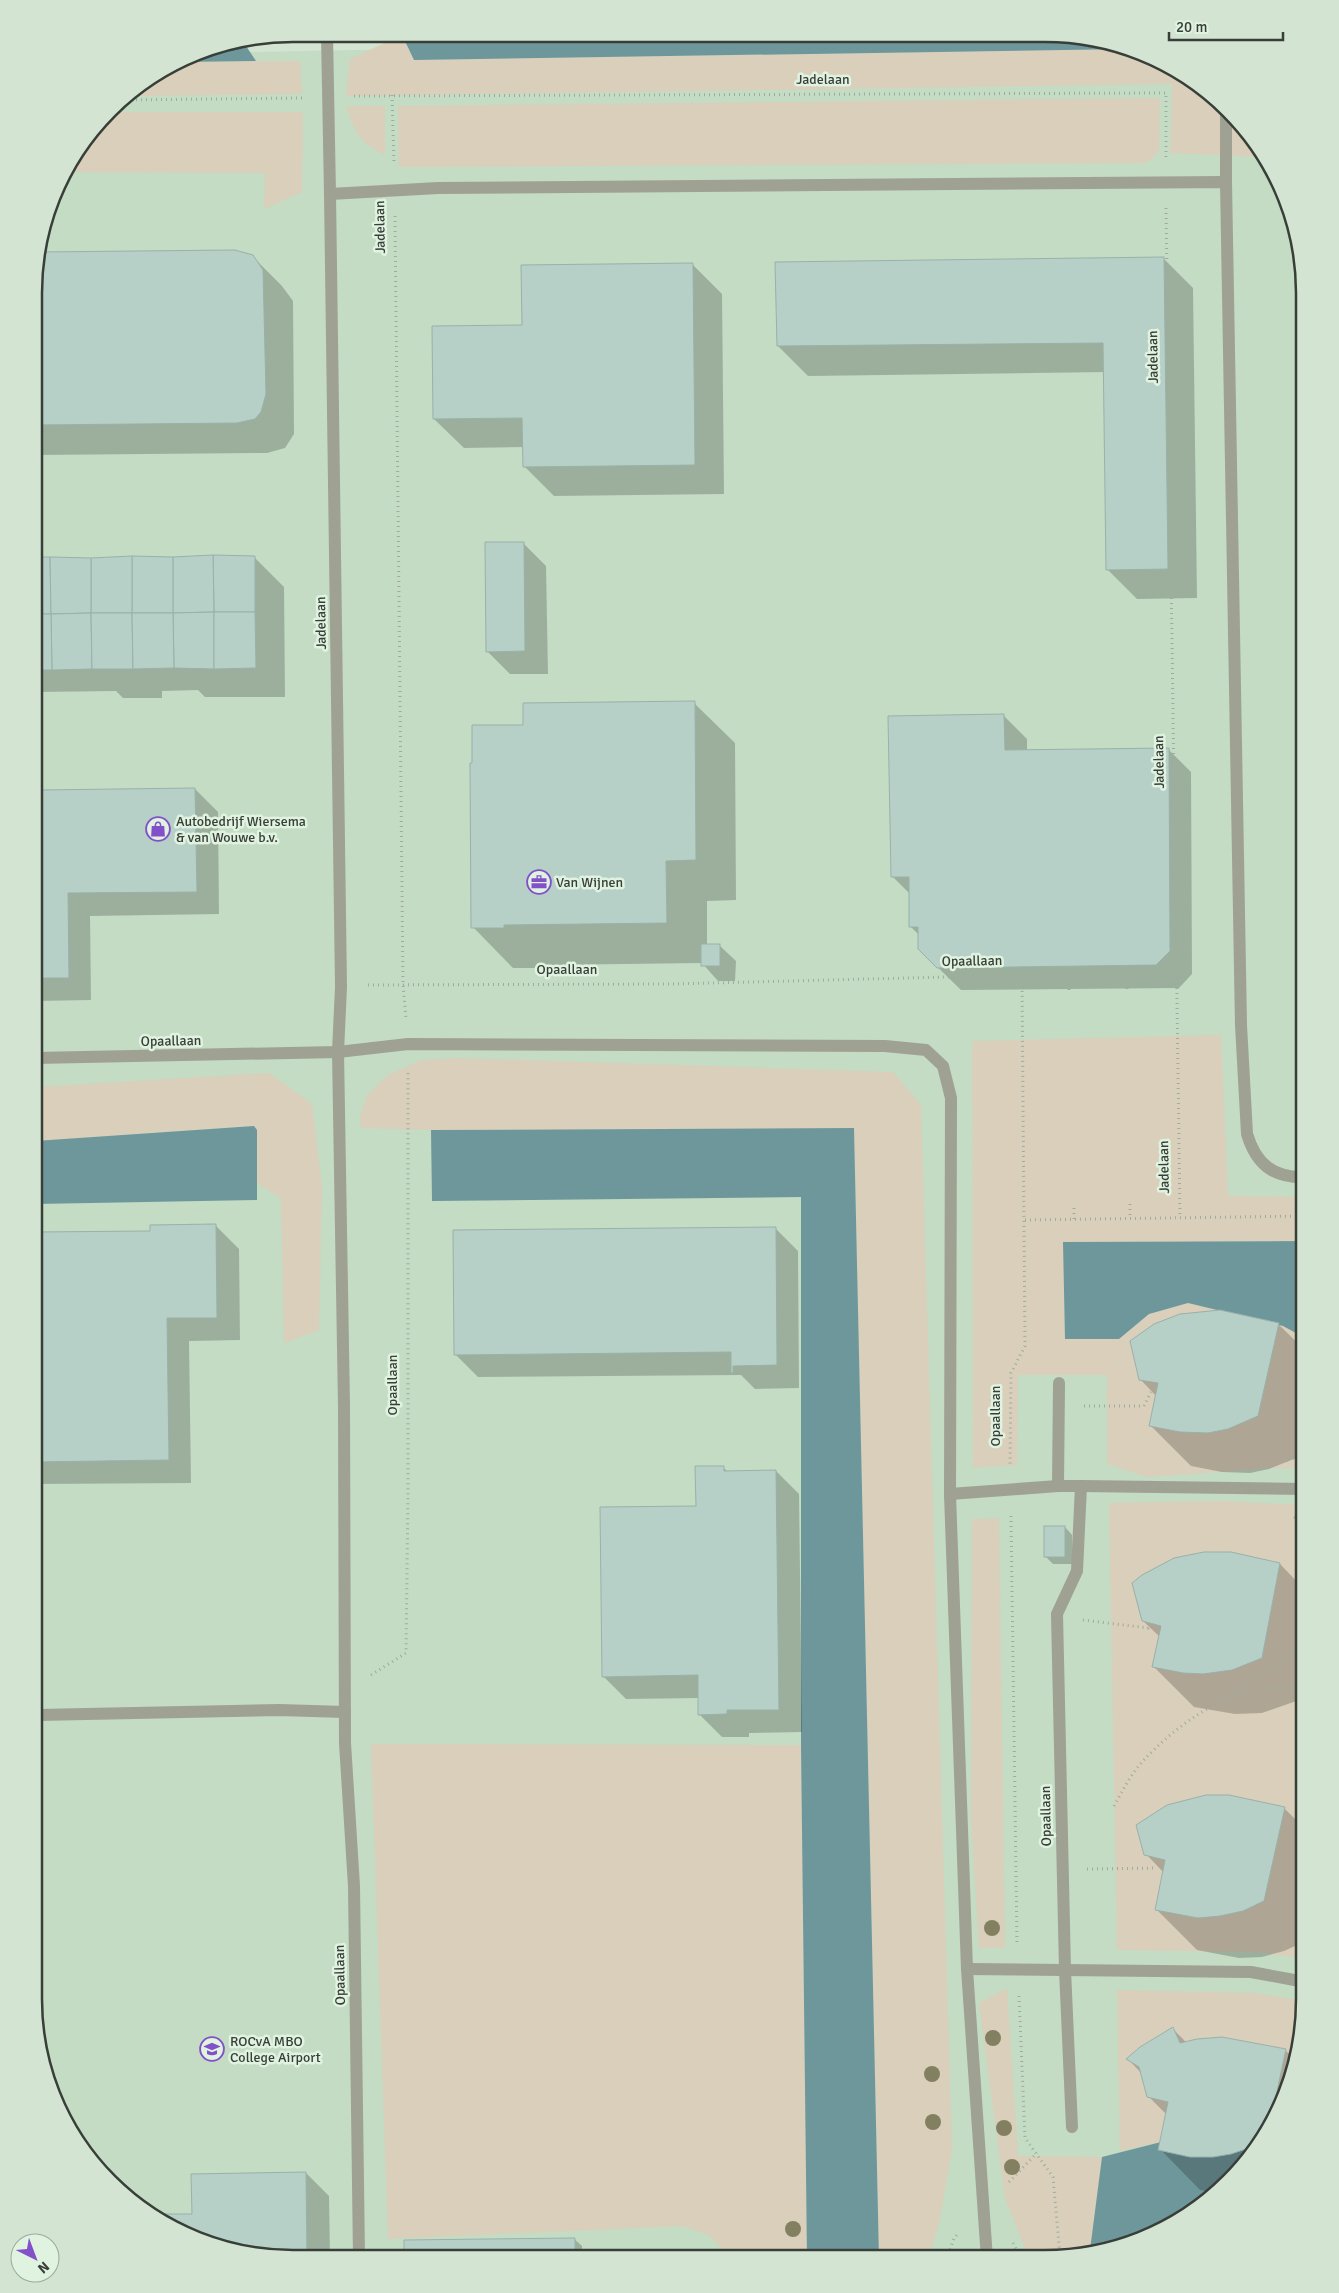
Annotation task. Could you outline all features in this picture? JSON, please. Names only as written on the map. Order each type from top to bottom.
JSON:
[{"type":"street","name":"Jadelaan","points":[[327,42],[341,986],[338,1052]]},
{"type":"street","points":[[1226,119],[1241,1025],[1247,1134],[1256,1155],[1275,1172],[1296,1178]]},
{"type":"street","name":"Jadelaan","points":[[330,194],[448,188],[1226,182]]},
{"type":"street","name":"Opaallaan","points":[[42,1058],[338,1052],[408,1044],[885,1046],[926,1050],[943,1066],[951,1098],[950,1494],[967,1968],[986,2250]]},
{"type":"street","name":"Opaallaan","points":[[338,1052],[345,1743],[354,1886],[358,2250]]},
{"type":"street","points":[[1058,1486],[1059,1383]]},
{"type":"street","points":[[950,1494],[1058,1486],[1296,1489]]},
{"type":"street","name":"Opaallaan","points":[[1072,2126],[1064,1970],[1057,1614],[1077,1571],[1081,1486]]},
{"type":"street","points":[[42,1715],[279,1710],[345,1712]]},
{"type":"street","points":[[967,1968],[1251,1972],[1296,1980]]},
{"type":"path","name":"Jadelaan","points":[[134,100],[392,95],[1166,93],[1180,1217]]},
{"type":"path","name":"Jadelaan","points":[[392,95],[403,984]]},
{"type":"path","points":[[1022,975],[1177,972]]},
{"type":"path","points":[[1127,989],[1128,973]]},
{"type":"path","points":[[1068,974],[1069,990]]},
{"type":"path","name":"Opaallaan","points":[[341,986],[403,984],[672,984],[1022,975],[1025,1346],[1011,1373],[1010,1490],[1017,1970],[1026,2138],[1052,2177],[1059,2250]]},
{"type":"path","name":"Opaallaan","points":[[345,1692],[406,1653],[408,1044],[403,984]]},
{"type":"path","points":[[1130,1204],[1130,1219]]},
{"type":"path","points":[[1074,1207],[1074,1219]]},
{"type":"path","points":[[1025,1220],[1296,1216]]},
{"type":"path","points":[[1058,1405],[1144,1406],[1151,1392]]},
{"type":"path","points":[[1057,1621],[1084,1620],[1148,1628],[1149,1626]]},
{"type":"path","points":[[1114,1806],[1126,1783],[1144,1761],[1175,1732],[1216,1702],[1296,1653]]},
{"type":"path","points":[[1216,1702],[1253,1690],[1281,1686],[1296,1688]]},
{"type":"path","points":[[1062,1869],[1157,1868]]},
{"type":"shaded area","points":[[387,42],[405,42],[414,60],[1104,49],[1157,68],[1198,94],[1223,116],[1256,157],[1170,153],[1172,84],[346,96],[350,59]]},
{"type":"shaded area","points":[[769,42],[1046,42],[1095,47],[1157,68],[1206,101],[1223,116],[1245,141],[1271,182],[1288,228],[1296,277],[1296,2016],[1292,2049],[1283,2080],[1271,2111],[1254,2139],[1234,2165],[1211,2188],[1185,2208],[1157,2225],[1111,2242],[1062,2250],[277,2250],[244,2246],[213,2237],[182,2225],[154,2208],[128,2188],[105,2165],[85,2139],[68,2111],[47,2049],[42,2000],[43,277],[47,244],[62,197],[76,168],[94,141],[116,116],[154,85],[182,68],[223,53]]},
{"type":"shaded area","points":[[300,61],[302,94],[139,96],[168,76],[197,62]]},
{"type":"shaded area","points":[[1160,98],[1159,152],[1146,163],[399,167],[398,106]]},
{"type":"shaded area","points":[[346,106],[385,106],[385,155],[369,145],[359,135]]},
{"type":"shaded area","points":[[120,112],[303,112],[302,192],[264,209],[265,173],[74,172],[94,141]]},
{"type":"shaded area","points":[[1221,1035],[1228,1196],[1296,1197],[1296,1241],[1064,1242],[1065,1339],[1119,1339],[1149,1314],[1188,1303],[1283,1326],[1296,1333],[1296,1469],[1275,1468],[1147,1477],[1107,1464],[1107,1375],[1018,1375],[1017,1465],[973,1468],[972,1041]]},
{"type":"shaded area","points":[[459,1058],[893,1072],[921,1105],[952,2150],[939,2224],[931,2250],[879,2250],[854,1129],[431,1130],[361,1128],[360,1116],[367,1095],[388,1075],[422,1060]]},
{"type":"shaded area","points":[[269,1073],[312,1104],[322,1186],[319,1330],[284,1343],[281,1198],[257,1183],[253,1126],[42,1141],[42,1087]]},
{"type":"shaded area","points":[[1218,1501],[1296,1505],[1296,1958],[1259,1952],[1117,1950],[1109,1503]]},
{"type":"shaded area","points":[[999,1518],[1005,1948],[979,1948],[971,1819],[972,1519]]},
{"type":"shaded area","points":[[371,1744],[801,1745],[807,2250],[723,2250],[709,2235],[682,2226],[388,2239]]},
{"type":"shaded area","points":[[1007,1988],[1018,2156],[1102,2157],[1090,2247],[1062,2250],[1025,2250],[1005,2198],[979,2003]]},
{"type":"shaded area","points":[[1117,1990],[1255,1993],[1296,2000],[1292,2049],[1288,2065],[1271,2111],[1253,2140],[1235,2147],[1161,2142],[1120,2151]]},
{"type":"water","points":[[405,42],[1046,42],[1104,49],[414,60]]},
{"type":"water","points":[[246,47],[256,61],[198,62]]},
{"type":"water","points":[[254,1126],[257,1130],[257,1200],[42,1204],[42,1141]]},
{"type":"water","points":[[854,1128],[879,2250],[807,2250],[801,1745],[801,1197],[432,1201],[431,1130]]},
{"type":"water","points":[[1296,1241],[1296,1333],[1283,1326],[1188,1303],[1149,1314],[1119,1339],[1065,1339],[1063,1242]]},
{"type":"water","points":[[1253,2140],[1223,2177],[1185,2208],[1157,2225],[1111,2242],[1090,2247],[1102,2157],[1161,2142],[1235,2147]]},
{"type":"building","points":[[235,250],[253,255],[263,270],[266,394],[261,412],[255,419],[237,423],[42,425],[42,293],[46,252]]},
{"type":"building","points":[[1164,257],[1168,569],[1106,570],[1103,343],[777,346],[775,262]]},
{"type":"building","points":[[693,263],[695,465],[523,467],[522,418],[433,419],[432,326],[522,325],[521,265]]},
{"type":"building","points":[[485,542],[524,542],[525,651],[486,652]]},
{"type":"building","points":[[213,555],[255,556],[255,612],[214,612]]},
{"type":"building","points":[[213,555],[214,612],[173,613],[173,557]]},
{"type":"building","points":[[132,556],[173,557],[173,613],[132,613]]},
{"type":"building","points":[[132,556],[132,613],[91,613],[91,558]]},
{"type":"building","points":[[42,557],[50,557],[51,614],[42,614]]},
{"type":"building","points":[[50,557],[91,558],[91,613],[51,614]]},
{"type":"building","points":[[214,612],[214,669],[174,668],[173,613]]},
{"type":"building","points":[[214,612],[255,612],[256,668],[214,669]]},
{"type":"building","points":[[91,613],[92,669],[52,670],[51,614]]},
{"type":"building","points":[[91,613],[132,613],[133,669],[92,669]]},
{"type":"building","points":[[132,613],[173,613],[174,668],[133,669]]},
{"type":"building","points":[[42,614],[51,614],[52,670],[42,670]]},
{"type":"building","points":[[695,701],[696,860],[666,861],[667,923],[504,925],[504,928],[471,928],[470,763],[472,763],[472,725],[523,725],[523,703]]},
{"type":"building","points":[[1004,714],[1005,750],[1169,748],[1170,951],[1156,965],[937,968],[918,949],[918,927],[909,927],[909,877],[891,877],[888,716]]},
{"type":"building","points":[[195,788],[197,892],[68,893],[69,978],[42,978],[42,790]]},
{"type":"building","points":[[701,944],[720,944],[720,966],[701,966]]},
{"type":"building","points":[[216,1224],[217,1318],[167,1318],[169,1460],[42,1462],[42,1232],[150,1231],[150,1225]]},
{"type":"building","points":[[776,1227],[777,1365],[733,1366],[733,1373],[731,1373],[731,1352],[454,1355],[453,1230]]},
{"type":"building","points":[[1220,1310],[1279,1323],[1258,1416],[1228,1429],[1208,1433],[1180,1432],[1149,1426],[1158,1383],[1139,1380],[1130,1341],[1154,1324],[1180,1314]]},
{"type":"building","points":[[695,1466],[724,1466],[724,1471],[776,1470],[779,1710],[727,1710],[727,1714],[698,1715],[698,1675],[602,1677],[600,1507],[696,1506]]},
{"type":"building","points":[[1044,1526],[1065,1526],[1065,1557],[1044,1557]]},
{"type":"building","points":[[1204,1552],[1231,1552],[1280,1563],[1262,1658],[1232,1670],[1203,1674],[1183,1673],[1152,1667],[1161,1626],[1142,1621],[1132,1583],[1142,1575],[1174,1558]]},
{"type":"building","points":[[1206,1795],[1229,1795],[1285,1807],[1264,1901],[1243,1911],[1198,1918],[1155,1910],[1165,1860],[1144,1855],[1136,1825],[1167,1805]]},
{"type":"building","points":[[1173,2027],[1180,2043],[1197,2039],[1222,2037],[1286,2049],[1275,2102],[1263,2125],[1247,2149],[1213,2157],[1190,2157],[1158,2150],[1168,2102],[1147,2097],[1139,2067],[1126,2059],[1140,2047]]},
{"type":"building","points":[[306,2172],[307,2250],[277,2250],[228,2242],[182,2225],[163,2214],[192,2214],[191,2174]]},
{"type":"building","points":[[575,2238],[575,2250],[404,2250],[404,2240]]},
{"type":"place","name":"Autobedrijf Wiersema & van Wouwe b.v.","points":[[158,829]]},
{"type":"place","name":"Van Wijnen","points":[[539,882]]},
{"type":"place","name":"ROCvA MBO College Airport","points":[[212,2049]]}]
